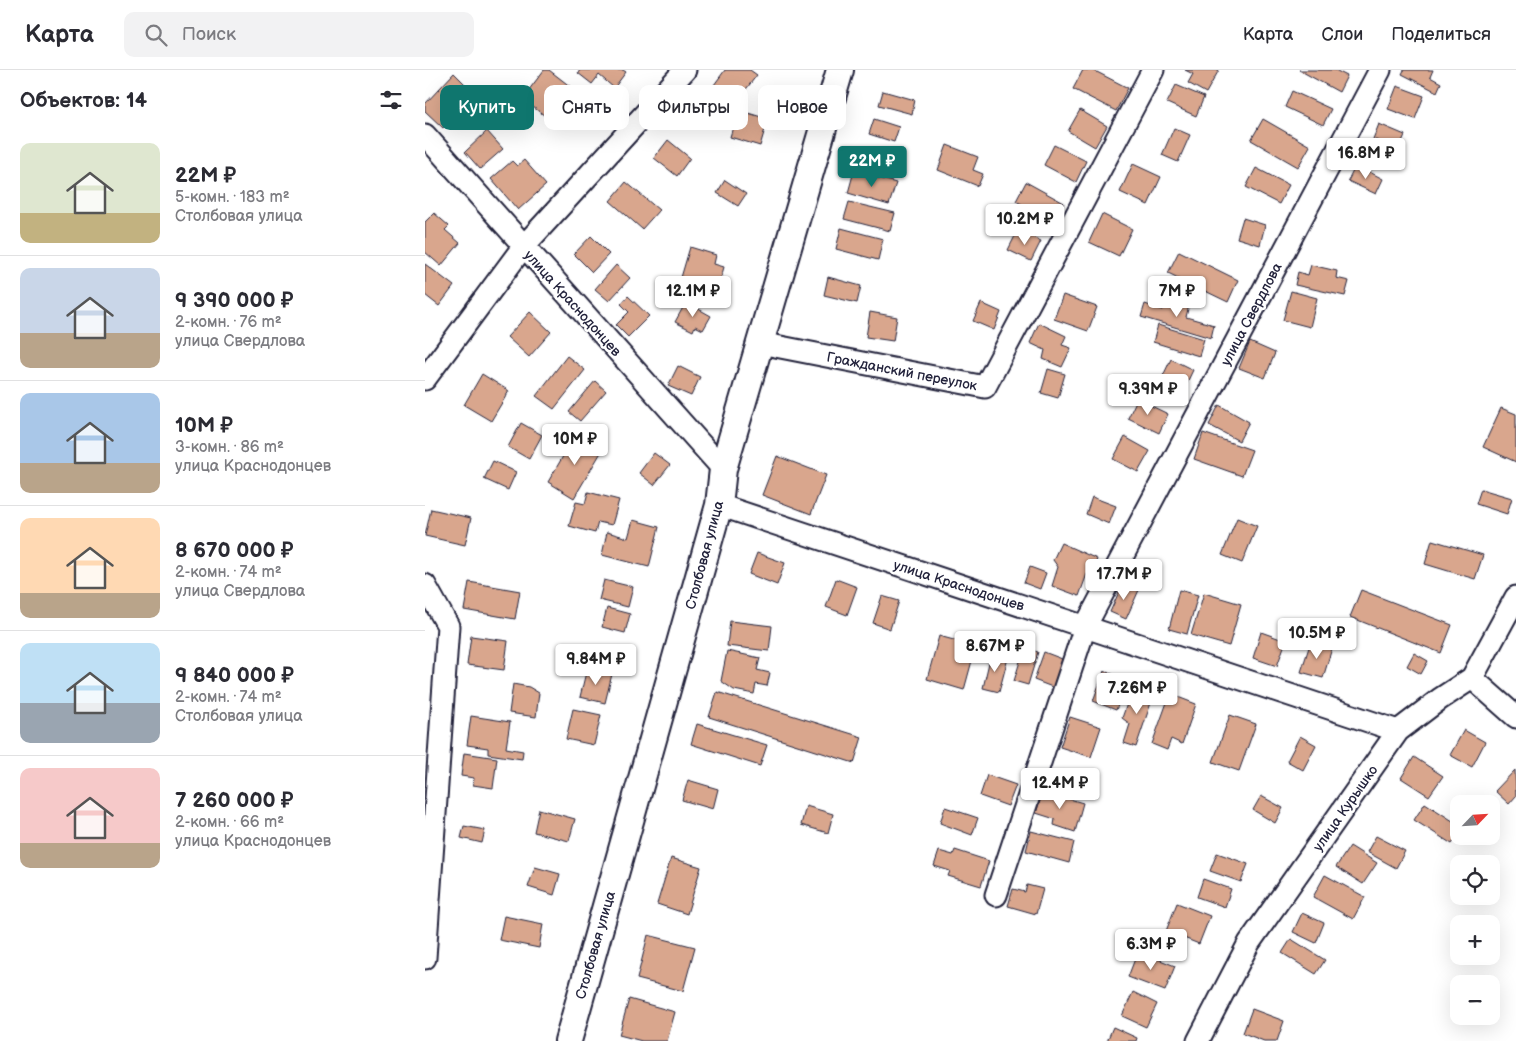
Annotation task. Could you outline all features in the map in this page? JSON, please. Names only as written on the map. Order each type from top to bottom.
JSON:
[{"type":"street","points":[[425,379],[523,247],[685,70]]},
{"type":"street","name":"Столбовая улица","points":[[568,1041],[719,505],[723,469],[840,70]]},
{"type":"street","name":"Гражданский переулок","points":[[760,343],[985,388],[1153,70]]},
{"type":"street","name":"улица Свердлова","points":[[996,895],[1085,627],[1380,70]]},
{"type":"street","name":"улица Краснодонцев","points":[[425,136],[723,469]]},
{"type":"street","name":"улица Краснодонцев","points":[[719,505],[1398,731]]},
{"type":"street","points":[[425,585],[448,626],[425,958]]},
{"type":"street","name":"улица Курышко","points":[[1198,1041],[1249,944],[1398,731],[1440,699],[1472,678],[1516,597]]},
{"type":"street","points":[[1472,678],[1516,717]]},
{"type":"building","points":[[544,70],[549,70],[568,85],[544,85],[544,115],[534,108],[533,85]]},
{"type":"building","points":[[580,70],[623,70],[626,72],[616,85],[611,85],[599,75],[592,84],[578,73]]},
{"type":"building","points":[[725,70],[750,70],[757,75],[748,87],[748,85],[714,85]]},
{"type":"building","points":[[1083,70],[1093,70],[1128,88],[1116,111],[1073,89]]},
{"type":"building","points":[[1185,70],[1219,70],[1206,93],[1188,83],[1193,74]]},
{"type":"building","points":[[1299,70],[1335,70],[1347,76],[1339,92]]},
{"type":"building","points":[[1404,70],[1433,70],[1430,77],[1441,83],[1437,92],[1402,74]]},
{"type":"building","points":[[454,73],[465,84],[464,85],[443,85]]},
{"type":"building","points":[[1176,85],[1204,97],[1196,116],[1167,103]]},
{"type":"building","points":[[1397,86],[1424,96],[1415,119],[1388,109]]},
{"type":"building","points":[[440,88],[440,125],[425,111],[425,104]]},
{"type":"building","points":[[883,91],[915,100],[912,114],[879,105]]},
{"type":"building","points":[[1292,91],[1331,109],[1323,125],[1285,107]]},
{"type":"building","points":[[1080,110],[1107,126],[1095,147],[1068,131]]},
{"type":"building","points":[[748,113],[758,116],[758,130],[765,130],[760,146],[730,137],[732,130],[748,130]]},
{"type":"building","points":[[874,119],[899,127],[894,142],[869,134]]},
{"type":"building","points":[[1263,119],[1310,146],[1298,167],[1251,140]]},
{"type":"building","points":[[1379,124],[1405,135],[1400,146],[1404,148],[1400,158],[1387,152],[1389,145],[1373,139]]},
{"type":"building","points":[[1174,128],[1190,135],[1178,162],[1162,155]]},
{"type":"building","points":[[487,131],[503,149],[480,169],[465,152]]},
{"type":"building","points":[[668,140],[690,158],[677,176],[654,158]]},
{"type":"building","points":[[947,145],[978,157],[973,170],[983,174],[978,186],[938,170]]},
{"type":"building","points":[[1054,145],[1086,161],[1076,182],[1044,165]]},
{"type":"building","points":[[524,160],[546,185],[518,210],[491,179],[512,161],[517,166]]},
{"type":"building","points":[[1133,164],[1161,177],[1148,205],[1120,192]]},
{"type":"building","points":[[1356,165],[1383,179],[1376,194],[1348,181]]},
{"type":"building","points":[[1256,168],[1289,185],[1279,204],[1246,187]]},
{"type":"building","points":[[854,171],[896,183],[889,205],[848,193]]},
{"type":"building","points":[[725,180],[746,194],[738,206],[717,193]]},
{"type":"building","points":[[626,182],[659,210],[642,229],[610,201]]},
{"type":"building","points":[[1026,182],[1064,203],[1054,222],[1016,201]]},
{"type":"building","points":[[849,202],[895,213],[890,231],[844,219]]},
{"type":"building","points":[[434,213],[449,226],[445,230],[460,243],[441,266],[425,252],[425,222]]},
{"type":"building","points":[[1102,214],[1132,229],[1119,256],[1089,242]]},
{"type":"building","points":[[1243,218],[1265,225],[1260,245],[1237,238]]},
{"type":"building","points":[[841,228],[883,239],[878,260],[836,249]]},
{"type":"building","points":[[1018,230],[1041,241],[1031,261],[1008,250]]},
{"type":"building","points":[[591,236],[609,254],[592,272],[574,254]]},
{"type":"building","points":[[690,247],[716,255],[714,264],[724,267],[717,292],[680,281]]},
{"type":"building","points":[[1179,251],[1238,280],[1228,302],[1168,273]]},
{"type":"building","points":[[425,264],[454,286],[439,306],[425,295]]},
{"type":"building","points":[[616,265],[630,278],[609,301],[595,289]]},
{"type":"building","points":[[1311,265],[1337,271],[1336,278],[1349,281],[1345,296],[1295,285],[1298,272],[1308,275]]},
{"type":"building","points":[[828,277],[861,286],[857,303],[824,295]]},
{"type":"building","points":[[1291,291],[1317,298],[1310,327],[1283,320]]},
{"type":"building","points":[[1063,295],[1097,307],[1088,331],[1054,319]]},
{"type":"building","points":[[628,296],[649,316],[628,337],[616,325],[629,312],[621,304]]},
{"type":"building","points":[[1167,299],[1189,305],[1186,317],[1214,325],[1211,338],[1141,317],[1145,304],[1163,310]]},
{"type":"building","points":[[686,302],[711,316],[703,330],[695,326],[693,331],[675,322]]},
{"type":"building","points":[[981,303],[1001,312],[994,330],[973,321]]},
{"type":"building","points":[[530,312],[551,332],[529,357],[507,337]]},
{"type":"building","points":[[870,312],[897,317],[893,341],[866,337]]},
{"type":"building","points":[[1039,323],[1066,336],[1062,345],[1071,348],[1062,367],[1043,359],[1045,350],[1030,343]]},
{"type":"building","points":[[1158,325],[1204,339],[1199,356],[1153,342]]},
{"type":"building","points":[[1250,342],[1275,353],[1265,378],[1239,368]]},
{"type":"building","points":[[567,356],[585,370],[554,409],[536,396]]},
{"type":"building","points":[[1171,359],[1193,370],[1183,391],[1161,380]]},
{"type":"building","points":[[678,366],[700,377],[691,396],[668,386]]},
{"type":"building","points":[[1048,369],[1065,374],[1058,398],[1041,393]]},
{"type":"building","points":[[482,374],[509,391],[491,421],[464,405]]},
{"type":"building","points":[[595,381],[606,391],[580,421],[569,412]]},
{"type":"building","points":[[1137,399],[1168,414],[1159,433],[1128,418]]},
{"type":"building","points":[[1219,405],[1249,422],[1239,441],[1209,425]]},
{"type":"building","points":[[1501,408],[1516,414],[1516,462],[1483,447]]},
{"type":"building","points":[[521,423],[542,435],[529,459],[508,447]]},
{"type":"building","points":[[1203,433],[1252,450],[1242,476],[1194,459]]},
{"type":"building","points":[[576,434],[603,449],[574,498],[548,482]]},
{"type":"building","points":[[1125,437],[1150,451],[1138,472],[1113,459]]},
{"type":"building","points":[[654,453],[670,465],[654,485],[639,473]]},
{"type":"building","points":[[777,456],[826,475],[811,514],[762,495]]},
{"type":"building","points":[[493,461],[516,472],[508,490],[484,479]]},
{"type":"building","points":[[1481,489],[1512,498],[1507,514],[1476,504]]},
{"type":"building","points":[[588,492],[619,500],[612,525],[598,522],[595,533],[569,526],[576,502],[585,504]]},
{"type":"building","points":[[1092,497],[1116,506],[1109,524],[1086,514]]},
{"type":"building","points":[[431,509],[471,518],[465,545],[425,536]]},
{"type":"building","points":[[1237,518],[1257,526],[1242,563],[1222,555]]},
{"type":"building","points":[[633,520],[659,527],[649,567],[602,555],[607,532],[628,538]]},
{"type":"building","points":[[1432,540],[1483,555],[1475,579],[1425,564]]},
{"type":"building","points":[[1061,543],[1097,559],[1092,573],[1087,574],[1079,596],[1052,586],[1058,567],[1053,560]]},
{"type":"building","points":[[757,553],[785,563],[777,585],[749,574]]},
{"type":"building","points":[[1030,567],[1046,573],[1040,589],[1024,583]]},
{"type":"building","points":[[836,579],[857,587],[847,615],[826,607]]},
{"type":"building","points":[[604,580],[633,587],[628,607],[599,600]]},
{"type":"building","points":[[469,582],[520,591],[515,619],[464,610]]},
{"type":"building","points":[[1123,583],[1139,590],[1126,619],[1110,612]]},
{"type":"building","points":[[1179,590],[1198,595],[1187,634],[1169,629]]},
{"type":"building","points":[[1361,590],[1452,625],[1441,653],[1350,617]]},
{"type":"building","points":[[1204,593],[1241,604],[1229,646],[1191,635]]},
{"type":"building","points":[[882,596],[899,601],[890,629],[873,623]]},
{"type":"building","points":[[607,608],[630,614],[625,633],[602,627]]},
{"type":"building","points":[[730,621],[772,626],[769,651],[727,646]]},
{"type":"building","points":[[1261,632],[1286,641],[1277,666],[1253,658]]},
{"type":"building","points":[[471,636],[508,641],[504,670],[467,665]]},
{"type":"building","points":[[939,636],[976,646],[964,690],[927,679]]},
{"type":"building","points":[[1311,641],[1332,648],[1323,678],[1301,672]]},
{"type":"building","points":[[1024,648],[1038,652],[1028,685],[1014,681]]},
{"type":"building","points":[[727,651],[760,658],[757,670],[770,673],[767,686],[756,684],[754,694],[734,690],[721,681]]},
{"type":"building","points":[[1044,652],[1070,662],[1060,690],[1034,680]]},
{"type":"building","points":[[1414,653],[1428,661],[1421,674],[1407,666]]},
{"type":"building","points":[[991,654],[1008,658],[999,692],[983,688]]},
{"type":"building","points":[[587,668],[612,674],[605,703],[580,697]]},
{"type":"building","points":[[1104,671],[1128,680],[1116,710],[1093,701]]},
{"type":"building","points":[[513,684],[529,687],[539,693],[536,717],[509,713]]},
{"type":"building","points":[[1139,686],[1155,691],[1136,747],[1124,743],[1130,724],[1122,718],[1128,701],[1134,702]]},
{"type":"building","points":[[717,692],[862,737],[854,763],[709,717]]},
{"type":"building","points":[[1170,694],[1196,704],[1182,744],[1171,739],[1167,750],[1152,744]]},
{"type":"building","points":[[573,709],[601,715],[594,745],[566,739]]},
{"type":"building","points":[[1230,715],[1256,724],[1239,771],[1213,762]]},
{"type":"building","points":[[471,716],[510,722],[506,748],[523,751],[522,759],[488,754],[488,748],[467,745]]},
{"type":"building","points":[[1070,717],[1101,727],[1091,757],[1060,747]]},
{"type":"building","points":[[697,724],[767,745],[760,766],[691,744]]},
{"type":"building","points":[[1464,730],[1485,742],[1472,767],[1450,755]]},
{"type":"building","points":[[1300,736],[1316,745],[1303,770],[1287,761]]},
{"type":"building","points":[[464,753],[497,758],[493,788],[473,785],[474,778],[461,776]]},
{"type":"building","points":[[1414,757],[1443,776],[1429,796],[1401,778]]},
{"type":"building","points":[[1515,770],[1516,796],[1509,804],[1495,791]]},
{"type":"building","points":[[987,775],[1016,785],[1008,806],[980,796]]},
{"type":"building","points":[[688,780],[718,789],[713,809],[682,800]]},
{"type":"building","points":[[1043,791],[1083,803],[1075,832],[1054,825],[1055,819],[1036,813]]},
{"type":"building","points":[[1261,796],[1283,808],[1275,823],[1253,810]]},
{"type":"building","points":[[1425,803],[1450,819],[1450,843],[1414,820]]},
{"type":"building","points":[[806,806],[833,814],[828,833],[801,825]]},
{"type":"building","points":[[945,807],[978,818],[972,835],[940,823]]},
{"type":"building","points":[[539,809],[575,819],[569,841],[534,832]]},
{"type":"building","points":[[464,826],[485,830],[482,843],[461,838]]},
{"type":"building","points":[[1031,831],[1074,842],[1069,863],[1026,851]]},
{"type":"building","points":[[1376,836],[1405,851],[1396,868],[1367,852]]},
{"type":"building","points":[[1350,846],[1377,863],[1363,884],[1336,867]]},
{"type":"building","points":[[955,850],[989,861],[981,886],[948,876],[950,871],[934,866],[939,851],[953,855]]},
{"type":"building","points":[[1217,853],[1248,864],[1241,882],[1210,871]]},
{"type":"building","points":[[671,858],[701,867],[687,914],[657,904]]},
{"type":"building","points":[[535,867],[560,874],[554,895],[528,887]]},
{"type":"building","points":[[1325,875],[1365,897],[1353,919],[1313,897]]},
{"type":"building","points":[[1203,879],[1231,889],[1225,907],[1197,897]]},
{"type":"building","points":[[1027,885],[1043,889],[1036,914],[1008,906],[1013,889],[1025,892]]},
{"type":"building","points":[[1177,903],[1210,916],[1199,944],[1166,931]]},
{"type":"building","points":[[1302,913],[1324,923],[1316,943],[1293,932]]},
{"type":"building","points":[[504,916],[543,924],[539,948],[499,940]]},
{"type":"building","points":[[648,935],[695,947],[683,991],[637,979]]},
{"type":"building","points":[[1291,939],[1325,960],[1316,974],[1282,953]]},
{"type":"building","points":[[1138,951],[1175,966],[1165,991],[1128,977]]},
{"type":"building","points":[[1133,992],[1157,1004],[1146,1027],[1122,1016]]},
{"type":"building","points":[[629,999],[675,1012],[667,1041],[642,1041],[619,1035]]},
{"type":"building","points":[[1252,1009],[1284,1021],[1277,1041],[1264,1041],[1243,1033]]},
{"type":"building","points":[[1113,1027],[1137,1038],[1136,1041],[1107,1041]]}]
